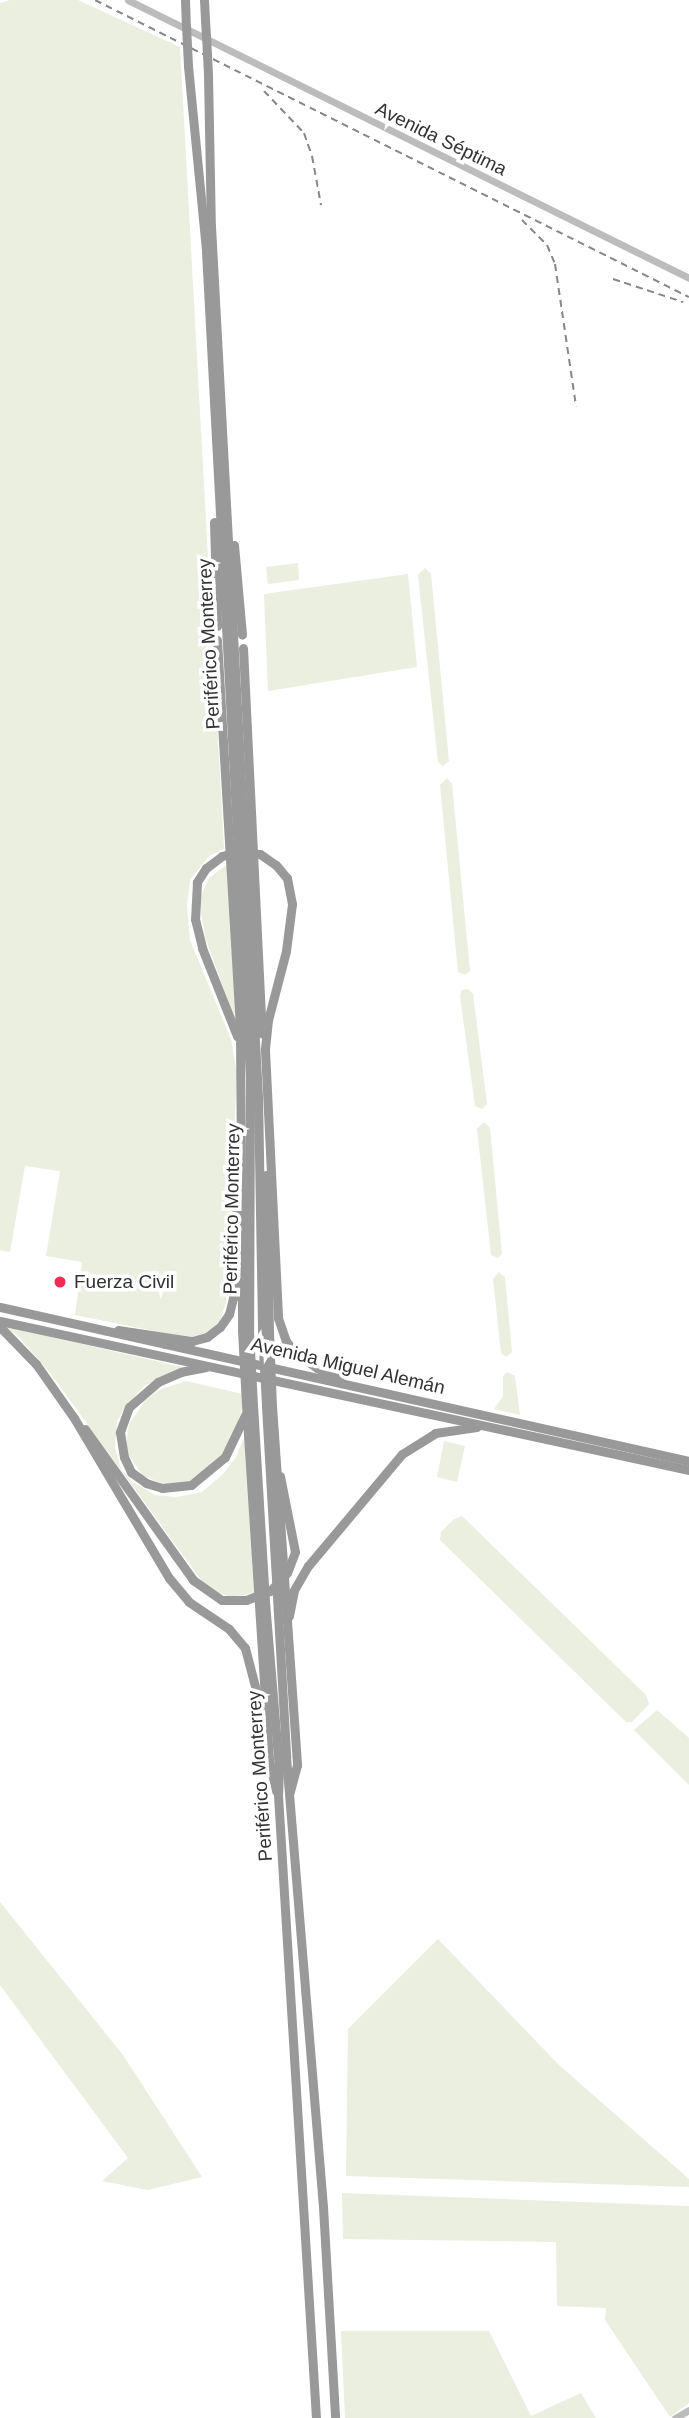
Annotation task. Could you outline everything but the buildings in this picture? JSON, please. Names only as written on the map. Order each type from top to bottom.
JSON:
[{"type":"highway","name":"Periférico Monterrey","points":[[185,0],[183,26],[205,251],[222,484],[258,1097],[265,1331],[289,1794],[323,2207],[335,2418]]},
{"type":"highway","name":"Periférico Monterrey","points":[[204,0],[210,214],[251,1102],[246,1330],[248,1406],[279,1768],[278,1796],[316,2418]]},
{"type":"highway","points":[[217,626],[214,520],[222,484]]},
{"type":"highway","points":[[222,484],[231,512],[242,635]]},
{"type":"highway","points":[[217,640],[240,1055],[246,1330]]},
{"type":"highway","points":[[243,648],[279,1325],[286,1341],[302,1359],[351,1384]]},
{"type":"highway","points":[[240,1055],[235,1029],[202,948],[195,919],[197,882],[206,867],[222,856],[240,851],[260,854],[276,865],[287,878],[292,904],[286,951],[268,1020],[265,1050]]},
{"type":"highway","points":[[265,1331],[267,1114]]},
{"type":"highway","points":[[108,1332],[130,1330],[192,1341],[214,1333],[226,1321],[233,1298],[233,1228],[242,1135]]},
{"type":"highway","name":"Avenida Miguel Alemán","points":[[0,1307],[689,1461]]},
{"type":"highway","name":"Avenida Miguel Alemán","points":[[0,1321],[689,1470]]},
{"type":"highway","points":[[0,1327],[36,1364],[74,1418],[169,1578],[189,1602],[229,1629],[245,1648],[266,1728]]},
{"type":"highway","points":[[212,1366],[181,1372],[158,1381],[129,1407],[120,1432],[124,1457],[131,1472],[146,1483],[162,1488],[191,1485],[225,1457],[248,1406]]},
{"type":"highway","points":[[248,1406],[266,1728],[270,1768],[278,1796]]},
{"type":"highway","points":[[269,1406],[297,1765],[289,1794]]},
{"type":"highway","points":[[74,1418],[92,1438],[194,1580],[222,1600],[246,1600],[270,1591],[287,1573],[295,1552],[274,1450]]},
{"type":"highway","points":[[289,1651],[290,1608],[303,1574],[402,1454],[419,1441],[444,1430],[463,1426],[503,1428]]},
{"type":"street","name":"Avenida Séptima","points":[[128,0],[689,278]]},
{"type":"street","points":[[675,2418],[689,2410]]},
{"type":"shaded area","points":[[10,0],[78,0],[180,47],[224,849],[209,856],[190,880],[187,906],[190,940],[231,1039],[237,1074],[226,1303],[220,1320],[209,1332],[188,1338],[75,1315],[82,1262],[46,1256],[60,1171],[25,1166],[10,1252],[0,1250],[0,3]]},
{"type":"shaded area","points":[[298,563],[299,580],[268,584],[266,567]]},
{"type":"shaded area","points":[[425,568],[431,574],[449,761],[443,766],[438,762],[418,575]]},
{"type":"shaded area","points":[[408,574],[417,667],[268,691],[264,594]]},
{"type":"shaded area","points":[[447,778],[452,784],[470,971],[465,975],[458,972],[440,785]]},
{"type":"shaded area","points":[[228,864],[238,1028],[205,937],[199,900],[209,878]]},
{"type":"shaded area","points":[[468,989],[473,994],[487,1104],[482,1109],[475,1106],[460,996],[462,990]]},
{"type":"shaded area","points":[[484,1122],[490,1128],[502,1254],[498,1258],[491,1255],[477,1129]]},
{"type":"shaded area","points":[[499,1272],[505,1277],[512,1352],[506,1357],[501,1353],[493,1279]]},
{"type":"shaded area","points":[[3,1326],[191,1369],[145,1385],[126,1406],[117,1421],[115,1448],[121,1469],[132,1482],[155,1495],[176,1497],[202,1492],[223,1474],[236,1457],[246,1432],[254,1593],[231,1597],[216,1592],[202,1581],[50,1373],[19,1337]]},
{"type":"shaded area","points":[[507,1372],[515,1376],[520,1415],[494,1409],[503,1396],[503,1376]]},
{"type":"shaded area","points":[[186,1381],[243,1394],[242,1408],[236,1431],[221,1457],[184,1485],[173,1487],[143,1476],[127,1453],[127,1437],[129,1424],[145,1401],[159,1390]]},
{"type":"shaded area","points":[[444,1441],[465,1446],[457,1482],[437,1477]]},
{"type":"shaded area","points":[[462,1516],[646,1695],[649,1704],[632,1722],[626,1722],[440,1540],[441,1532],[453,1520]]},
{"type":"shaded area","points":[[657,1710],[689,1738],[689,1785],[634,1730]]},
{"type":"shaded area","points":[[0,1902],[123,2055],[202,2177],[148,2190],[102,2181],[128,2158],[0,1985]]},
{"type":"shaded area","points":[[438,1939],[559,2065],[689,2179],[689,2187],[346,2176],[348,2029]]},
{"type":"shaded area","points":[[342,2193],[689,2206],[689,2403],[670,2417],[605,2320],[606,2308],[557,2306],[556,2242],[343,2239]]},
{"type":"shaded area","points":[[341,2331],[489,2331],[531,2416],[581,2393],[596,2418],[345,2418]]},
{"type":"railway","points":[[95,0],[689,297]]},
{"type":"railway","points":[[264,91],[304,133],[312,156],[321,205]]},
{"type":"railway","points":[[522,220],[547,245],[555,264],[576,406]]},
{"type":"railway","points":[[613,279],[683,302]]},
{"type":"place","name":"Fuerza Civil","points":[[60,1282]]}]
